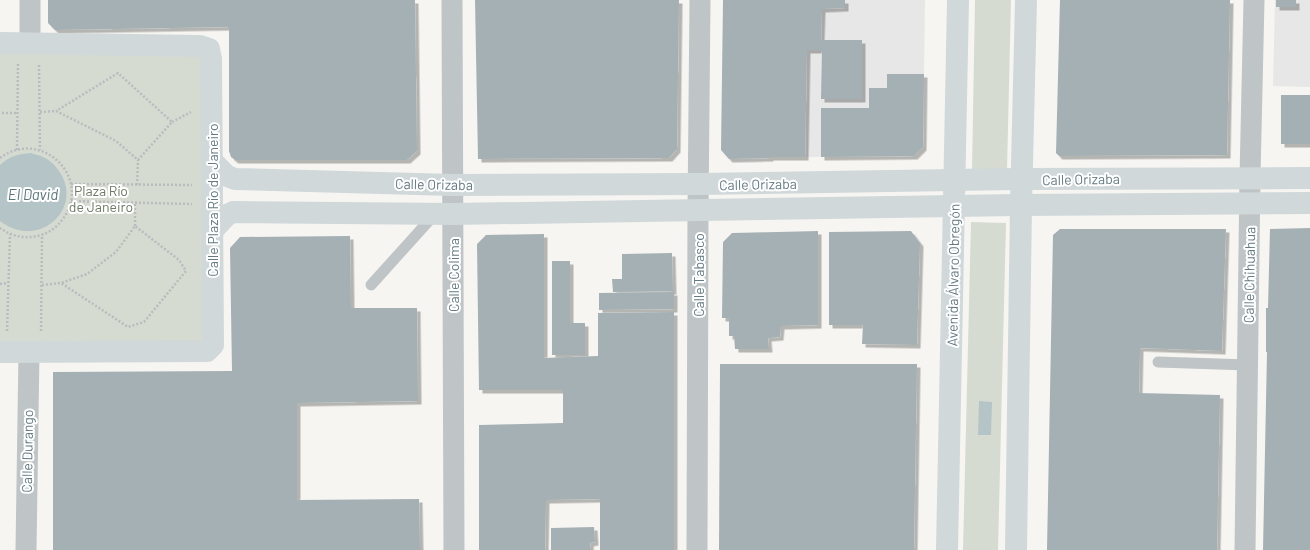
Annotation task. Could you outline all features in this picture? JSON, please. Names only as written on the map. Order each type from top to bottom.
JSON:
[{"type":"street","points":[[20,52],[30,0]]},
{"type":"street","name":"Calle Colima","points":[[452,0],[453,185],[444,214],[454,550]]},
{"type":"street","name":"Calle Tabasco","points":[[697,550],[700,0]]},
{"type":"street","name":"Avenida Álvaro Obregón","points":[[947,550],[958,0]]},
{"type":"street","points":[[1016,550],[1021,205],[1026,0]]},
{"type":"street","name":"Calle Chihuahua","points":[[1245,550],[1254,0]]},
{"type":"street","name":"Calle Plaza Río de Janeiro","points":[[3,352],[207,351],[213,345],[211,59],[209,49],[200,46],[20,52]]},
{"type":"street","name":"Calle Orizaba","points":[[212,161],[227,176],[235,180],[453,185],[698,184],[1250,177],[1310,178]]},
{"type":"street","name":"Calle Orizaba","points":[[212,230],[232,212],[444,214],[1310,202]]},
{"type":"street","name":"Calle Durango","points":[[26,550],[35,352]]},
{"type":"lane","points":[[371,285],[444,214]]},
{"type":"lane","points":[[1158,362],[1248,365]]},
{"type":"path","points":[[20,52],[25,64]]},
{"type":"path","points":[[12,64],[20,52]]},
{"type":"path","points":[[20,52],[39,64],[40,150]]},
{"type":"path","points":[[17,150],[20,52]]},
{"type":"path","points":[[117,69],[118,73],[172,122]]},
{"type":"path","points":[[40,112],[56,111],[118,73]]},
{"type":"path","points":[[137,185],[138,160],[172,122],[195,110]]},
{"type":"path","points":[[56,111],[116,141],[138,160]]},
{"type":"path","points":[[1,113],[18,113]]},
{"type":"path","points":[[0,158],[17,150],[29,148],[40,150],[57,160],[63,167],[71,184],[71,201],[68,210],[61,222],[50,231],[42,235],[26,238],[10,234],[0,228]]},
{"type":"path","points":[[71,184],[137,185],[212,195]]},
{"type":"path","points":[[71,201],[135,202],[212,195]]},
{"type":"path","points":[[42,285],[61,283],[87,274],[116,252],[134,226],[135,202]]},
{"type":"path","points":[[61,283],[128,327],[144,322],[186,271],[179,260],[134,226]]},
{"type":"path","points":[[3,352],[10,234]]},
{"type":"path","points":[[35,352],[42,285],[42,235]]},
{"type":"path","points":[[0,284],[8,283]]},
{"type":"shaded area","points":[[821,0],[925,0],[923,147],[914,156],[805,157],[807,50],[821,50]]},
{"type":"shaded area","points":[[1275,0],[1310,0],[1310,87],[1273,86]]},
{"type":"green space","points":[[975,0],[1011,0],[1007,171],[972,170]]},
{"type":"green space","name":"Plaza Río de Janeiro","points":[[203,53],[202,343],[0,343],[0,54]]},
{"type":"green space","points":[[971,222],[1006,223],[998,550],[963,550]]},
{"type":"water","name":"El David","points":[[31,153],[42,156],[52,163],[59,171],[66,185],[66,199],[62,211],[54,221],[43,228],[29,231],[15,229],[0,221],[0,165],[7,159],[14,156]]},
{"type":"water","points":[[979,401],[992,402],[991,435],[978,435]]},
{"type":"building","points":[[48,0],[415,0],[417,151],[407,160],[235,160],[231,157],[229,151],[229,27],[55,30],[48,23]]},
{"type":"building","points":[[475,0],[679,0],[677,149],[669,158],[478,159]]},
{"type":"building","points":[[723,0],[845,0],[845,8],[822,9],[821,40],[862,40],[862,99],[821,99],[822,50],[807,50],[805,157],[729,159],[721,150]]},
{"type":"building","points":[[1060,0],[1230,0],[1227,155],[1059,156],[1056,153]]},
{"type":"building","points":[[1276,0],[1296,0],[1296,7],[1276,7]]},
{"type":"building","points":[[887,74],[924,74],[923,147],[914,156],[821,157],[821,108],[869,108],[869,88],[887,88]]},
{"type":"building","points":[[1281,95],[1310,95],[1310,144],[1281,144]]},
{"type":"building","points":[[1310,228],[1310,550],[1263,550],[1267,352],[1266,308],[1268,308],[1270,229]]},
{"type":"building","points":[[1060,229],[1226,229],[1222,351],[1140,348],[1139,393],[1220,395],[1217,550],[1047,550],[1053,235]]},
{"type":"building","points":[[818,231],[818,325],[781,326],[780,337],[768,338],[769,349],[735,349],[734,336],[729,336],[729,318],[722,318],[723,242],[732,233]]},
{"type":"building","points":[[911,231],[920,243],[917,345],[862,344],[863,325],[829,325],[829,232]]},
{"type":"building","points":[[544,234],[544,358],[598,356],[598,313],[674,312],[674,550],[600,550],[599,499],[546,500],[545,550],[479,550],[479,425],[563,423],[563,390],[479,390],[477,244],[486,235]]},
{"type":"building","points":[[350,236],[351,308],[417,308],[418,401],[297,403],[297,500],[419,499],[420,550],[53,550],[53,372],[232,371],[230,248],[240,237]]},
{"type":"building","points":[[672,253],[673,291],[613,292],[612,279],[622,279],[622,254]]},
{"type":"building","points":[[552,261],[570,261],[570,323],[585,323],[585,355],[552,355]]},
{"type":"building","points":[[674,292],[674,309],[599,310],[599,293]]},
{"type":"building","points":[[720,364],[917,364],[914,550],[719,550]]},
{"type":"building","points":[[594,527],[595,542],[590,543],[591,550],[551,550],[551,528]]}]
